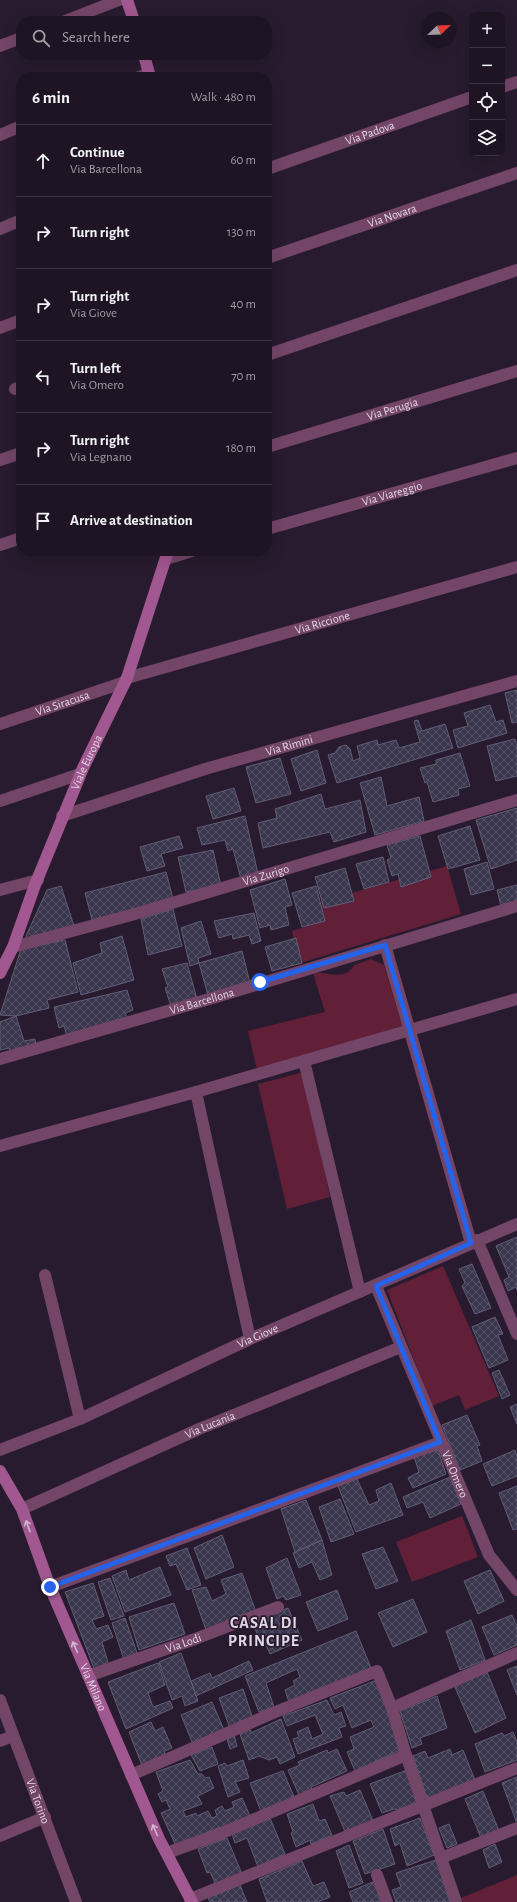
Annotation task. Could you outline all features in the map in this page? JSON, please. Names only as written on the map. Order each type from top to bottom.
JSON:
[{"type":"street","points":[[78,16],[118,0]]},
{"type":"street","points":[[127,0],[132,16]]},
{"type":"street","points":[[0,46],[16,40]]},
{"type":"street","points":[[144,60],[146,72]]},
{"type":"street","points":[[505,86],[517,82]]},
{"type":"street","name":"Via Padova","points":[[272,166],[469,98]]},
{"type":"street","points":[[0,134],[16,128]]},
{"type":"street","name":"Via Novara","points":[[272,256],[517,174]]},
{"type":"street","points":[[0,229],[16,222]]},
{"type":"street","points":[[272,353],[517,270]]},
{"type":"street","points":[[0,328],[16,322]]},
{"type":"street","name":"Via Perugia","points":[[272,445],[517,371]]},
{"type":"street","points":[[0,460],[16,455]]},
{"type":"street","name":"Via Viareggio","points":[[272,528],[517,458]]},
{"type":"street","points":[[0,545],[16,540]]},
{"type":"street","name":"Viale Europa","points":[[0,973],[13,947],[62,816],[80,774],[126,680],[167,556]]},
{"type":"street","name":"Via Riccione","points":[[126,680],[517,567]]},
{"type":"street","name":"Via Siracusa","points":[[0,724],[126,680]]},
{"type":"street","name":"Via Rimini","points":[[62,816],[205,769],[517,681]]},
{"type":"street","points":[[0,801],[80,774]]},
{"type":"street","name":"Via Zurigo","points":[[13,947],[142,912],[517,800]]},
{"type":"street","points":[[0,890],[38,880]]},
{"type":"street","name":"Via Barcellona","points":[[0,1059],[206,1000],[517,906]]},
{"type":"street","points":[[385,945],[409,1031],[474,1241],[517,1334]]},
{"type":"street","points":[[0,1146],[516,1002]]},
{"type":"street","points":[[304,1062],[360,1292]]},
{"type":"street","points":[[196,1092],[250,1339]]},
{"type":"street","name":"Via Giove","points":[[0,1450],[80,1420],[250,1339],[376,1286],[474,1241],[517,1224]]},
{"type":"street","points":[[45,1275],[80,1420]]},
{"type":"street","name":"Via Omero","points":[[376,1286],[440,1442],[489,1555],[517,1590]]},
{"type":"street","name":"Via Lucania","points":[[22,1509],[199,1429],[401,1347]]},
{"type":"street","points":[[50,1587],[440,1442]]},
{"type":"street","name":"Via Milano","points":[[0,1471],[22,1509],[50,1587],[130,1775],[159,1839],[191,1900]]},
{"type":"street","name":"Via Lodi","points":[[88,1676],[195,1639],[278,1607]]},
{"type":"street","points":[[392,1708],[517,1653]]},
{"type":"street","points":[[130,1775],[377,1670],[392,1708],[406,1755],[456,1902]]},
{"type":"street","name":"Via Torino","points":[[0,1700],[76,1902]]},
{"type":"street","points":[[0,1742],[13,1736]]},
{"type":"street","points":[[167,1853],[222,1833],[406,1755]]},
{"type":"street","points":[[191,1900],[517,1768]]},
{"type":"street","points":[[0,1836],[45,1817]]},
{"type":"street","points":[[441,1858],[517,1828]]},
{"type":"street","points":[[377,1875],[387,1902]]},
{"type":"shaded area","points":[[447,866],[461,914],[300,963],[292,931],[325,921],[320,902]]},
{"type":"shaded area","points":[[371,959],[384,965],[402,1026],[257,1070],[248,1031],[325,1012],[313,973],[336,975],[346,973],[354,965]]},
{"type":"shaded area","points":[[300,1073],[305,1080],[330,1197],[287,1209],[258,1084]]},
{"type":"shaded area","points":[[443,1266],[499,1396],[465,1410],[459,1395],[432,1406],[387,1290]]},
{"type":"shaded area","points":[[462,1516],[478,1557],[412,1582],[396,1542]]},
{"type":"shaded area","points":[[517,1875],[517,1902],[463,1902],[461,1898]]},
{"type":"building","points":[[517,690],[517,722],[512,723],[505,693]]},
{"type":"building","points":[[490,705],[496,722],[503,720],[507,733],[458,748],[453,730],[468,726],[464,713]]},
{"type":"building","points":[[418,720],[422,731],[445,724],[453,748],[337,783],[328,755],[335,753],[339,747],[346,745],[350,749],[353,761],[360,758],[357,746],[377,740],[378,745],[396,740],[399,748],[420,742],[414,721]]},
{"type":"building","points":[[515,739],[517,747],[517,776],[496,781],[487,746]]},
{"type":"building","points":[[317,750],[326,783],[301,791],[291,759]]},
{"type":"building","points":[[460,753],[470,786],[458,789],[459,795],[433,802],[427,782],[425,783],[420,768],[436,764],[436,760]]},
{"type":"building","points":[[280,758],[291,794],[256,803],[246,767]]},
{"type":"building","points":[[381,777],[387,806],[419,797],[424,821],[375,835],[360,783]]},
{"type":"building","points":[[234,788],[241,811],[213,819],[206,796]]},
{"type":"building","points":[[321,794],[325,809],[360,800],[366,832],[334,842],[330,832],[263,848],[258,823],[277,818],[275,809]]},
{"type":"building","points":[[517,808],[517,860],[491,869],[476,820]]},
{"type":"building","points":[[245,816],[258,874],[241,879],[233,849],[228,851],[225,840],[202,845],[197,828]]},
{"type":"building","points":[[470,826],[480,860],[448,869],[438,836]]},
{"type":"building","points":[[179,836],[183,848],[161,854],[165,866],[147,871],[140,847]]},
{"type":"building","points":[[420,836],[431,877],[401,887],[398,874],[392,876],[387,860],[391,858],[387,845]]},
{"type":"building","points":[[213,850],[221,886],[186,892],[178,857]]},
{"type":"building","points":[[383,857],[389,882],[364,889],[356,864]]},
{"type":"building","points":[[487,862],[494,889],[471,895],[464,869]]},
{"type":"building","points":[[345,868],[354,901],[324,908],[315,877]]},
{"type":"building","points":[[166,872],[173,899],[92,920],[85,893]]},
{"type":"building","points":[[285,879],[292,905],[285,907],[289,925],[271,930],[270,925],[260,928],[250,890]]},
{"type":"building","points":[[517,885],[517,902],[501,906],[497,890]]},
{"type":"building","points":[[61,886],[74,926],[29,941],[26,936],[47,890]]},
{"type":"building","points":[[316,886],[325,921],[302,927],[292,893]]},
{"type":"building","points":[[173,909],[182,946],[148,955],[141,919]]},
{"type":"building","points":[[254,913],[261,941],[252,944],[249,935],[233,939],[232,934],[219,938],[214,921]]},
{"type":"building","points":[[201,921],[211,954],[198,958],[199,963],[190,966],[181,928]]},
{"type":"building","points":[[122,936],[134,980],[81,995],[73,963],[102,953],[100,943]]},
{"type":"building","points":[[296,938],[302,963],[272,971],[265,947]]},
{"type":"building","points":[[65,940],[78,992],[47,1000],[49,1008],[16,1016],[0,1015],[21,949]]},
{"type":"building","points":[[242,951],[250,983],[208,995],[199,963]]},
{"type":"building","points":[[187,963],[197,999],[171,1006],[165,988],[168,987],[162,969]]},
{"type":"building","points":[[127,990],[133,1010],[125,1013],[128,1019],[67,1036],[64,1026],[59,1028],[54,1007]]},
{"type":"building","points":[[16,1016],[24,1041],[35,1039],[36,1046],[11,1053],[9,1048],[0,1050],[0,1022]]},
{"type":"building","points":[[517,1237],[517,1290],[516,1287],[508,1291],[504,1280],[509,1277],[496,1246]]},
{"type":"building","points":[[472,1264],[491,1308],[475,1314],[462,1286],[465,1283],[459,1269]]},
{"type":"building","points":[[495,1317],[503,1334],[498,1335],[508,1360],[489,1368],[472,1327]]},
{"type":"building","points":[[499,1370],[510,1395],[502,1399],[492,1373]]},
{"type":"building","points":[[517,1404],[517,1424],[510,1407]]},
{"type":"building","points":[[467,1415],[480,1445],[477,1446],[482,1461],[460,1470],[442,1425]]},
{"type":"building","points":[[438,1450],[446,1474],[413,1488],[408,1478],[419,1472],[414,1457]]},
{"type":"building","points":[[515,1450],[517,1456],[517,1476],[492,1486],[483,1464]]},
{"type":"building","points":[[450,1477],[461,1504],[430,1518],[423,1502],[407,1508],[403,1497]]},
{"type":"building","points":[[357,1479],[369,1505],[379,1501],[376,1490],[391,1483],[403,1515],[356,1532],[338,1486]]},
{"type":"building","points":[[517,1486],[517,1529],[513,1530],[499,1493]]},
{"type":"building","points":[[340,1499],[354,1534],[331,1542],[319,1507]]},
{"type":"building","points":[[306,1500],[322,1540],[295,1552],[281,1509]]},
{"type":"building","points":[[222,1535],[234,1567],[206,1579],[194,1548]]},
{"type":"building","points":[[322,1540],[332,1575],[320,1580],[312,1562],[299,1568],[293,1553]]},
{"type":"building","points":[[383,1547],[398,1581],[376,1589],[362,1554]]},
{"type":"building","points":[[187,1548],[201,1585],[187,1590],[176,1564],[170,1566],[166,1556]]},
{"type":"building","points":[[287,1558],[301,1595],[286,1600],[283,1596],[277,1599],[266,1568]]},
{"type":"building","points":[[160,1567],[171,1595],[125,1612],[112,1576],[126,1570],[129,1580]]},
{"type":"building","points":[[490,1570],[504,1601],[478,1614],[464,1581]]},
{"type":"building","points":[[242,1573],[256,1612],[206,1630],[192,1590],[206,1587],[212,1601],[226,1594],[221,1580]]},
{"type":"building","points":[[110,1578],[124,1616],[111,1620],[98,1582]]},
{"type":"building","points":[[93,1583],[104,1616],[92,1620],[96,1629],[108,1625],[113,1637],[102,1642],[109,1666],[95,1671],[65,1592]]},
{"type":"building","points":[[337,1590],[348,1619],[318,1631],[306,1602]]},
{"type":"building","points":[[413,1599],[427,1632],[393,1647],[378,1613]]},
{"type":"building","points":[[174,1603],[185,1634],[139,1650],[129,1617]]},
{"type":"building","points":[[288,1608],[302,1640],[270,1654],[262,1636],[258,1637],[253,1622]]},
{"type":"building","points":[[512,1615],[517,1626],[517,1645],[494,1655],[482,1627]]},
{"type":"building","points":[[125,1618],[138,1656],[124,1660],[112,1623]]},
{"type":"building","points":[[471,1620],[485,1660],[460,1670],[446,1631]]},
{"type":"building","points":[[356,1631],[371,1668],[289,1702],[285,1690],[295,1685],[293,1681],[300,1677],[297,1669],[266,1683],[274,1707],[259,1712],[245,1676]]},
{"type":"building","points":[[181,1653],[198,1701],[185,1706],[182,1696],[172,1700],[159,1662]]},
{"type":"building","points":[[249,1661],[253,1670],[196,1696],[191,1681],[210,1673],[212,1678]]},
{"type":"building","points":[[158,1663],[165,1685],[148,1693],[153,1707],[170,1701],[173,1708],[126,1729],[108,1682]]},
{"type":"building","points":[[517,1666],[517,1695],[507,1670]]},
{"type":"building","points":[[487,1672],[506,1718],[475,1733],[454,1685]]},
{"type":"building","points":[[377,1680],[400,1750],[355,1771],[347,1752],[354,1749],[350,1737],[374,1727],[371,1720],[352,1728],[343,1705],[335,1709],[330,1698]]},
{"type":"building","points":[[243,1689],[253,1719],[230,1728],[219,1698]]},
{"type":"building","points":[[437,1696],[447,1728],[420,1738],[422,1744],[412,1748],[400,1711]]},
{"type":"building","points":[[327,1700],[334,1715],[341,1712],[346,1726],[339,1728],[342,1737],[298,1754],[293,1739],[299,1737],[297,1732],[308,1727],[312,1739],[323,1734],[315,1715],[287,1726],[283,1716]]},
{"type":"building","points":[[212,1702],[224,1730],[193,1744],[181,1715]]},
{"type":"building","points":[[281,1719],[295,1757],[280,1764],[277,1757],[269,1760],[259,1756],[249,1760],[240,1734],[251,1730],[251,1733]]},
{"type":"building","points":[[151,1722],[155,1731],[163,1727],[172,1748],[164,1751],[166,1757],[143,1768],[129,1732]]},
{"type":"building","points":[[513,1732],[517,1742],[517,1760],[485,1772],[475,1744],[502,1733],[504,1736]]},
{"type":"building","points":[[234,1735],[237,1746],[230,1749],[227,1739]]},
{"type":"building","points":[[212,1747],[218,1764],[200,1771],[191,1755]]},
{"type":"building","points":[[337,1749],[347,1771],[311,1787],[312,1790],[299,1795],[288,1770],[300,1765],[298,1762],[327,1750],[328,1753]]},
{"type":"building","points":[[450,1749],[452,1755],[463,1750],[475,1780],[428,1801],[413,1756],[425,1751],[428,1758]]},
{"type":"building","points":[[190,1760],[198,1774],[202,1774],[205,1778],[209,1777],[214,1788],[198,1796],[202,1804],[183,1811],[186,1817],[196,1813],[197,1816],[208,1811],[212,1818],[217,1816],[215,1810],[222,1806],[225,1811],[234,1807],[232,1802],[242,1798],[250,1816],[176,1846],[161,1813],[170,1809],[166,1800],[162,1802],[158,1794],[163,1791],[156,1772]]},
{"type":"building","points":[[243,1760],[249,1778],[235,1782],[240,1792],[228,1797],[218,1766],[225,1763],[227,1766]]},
{"type":"building","points":[[407,1770],[420,1805],[404,1810],[394,1809],[382,1813],[370,1784]]},
{"type":"building","points":[[283,1771],[295,1799],[262,1814],[250,1783]]},
{"type":"building","points":[[517,1777],[517,1821],[516,1821],[502,1783]]},
{"type":"building","points":[[360,1790],[374,1823],[346,1834],[330,1796],[344,1792],[346,1796]]},
{"type":"building","points":[[483,1791],[499,1831],[481,1838],[465,1799]]},
{"type":"building","points":[[313,1804],[319,1821],[325,1819],[332,1835],[311,1844],[310,1840],[296,1847],[287,1814]]},
{"type":"building","points":[[270,1818],[285,1854],[258,1867],[247,1838],[235,1843],[232,1834]]},
{"type":"building","points":[[420,1818],[434,1855],[407,1866],[400,1843],[395,1846],[390,1829]]},
{"type":"building","points":[[449,1824],[457,1844],[447,1848],[439,1828]]},
{"type":"building","points":[[383,1829],[395,1864],[365,1874],[353,1841]]},
{"type":"building","points":[[227,1838],[242,1874],[216,1885],[210,1872],[207,1873],[198,1849]]},
{"type":"building","points":[[495,1844],[502,1862],[489,1868],[483,1850]]},
{"type":"building","points":[[349,1845],[363,1883],[349,1888],[336,1851]]},
{"type":"building","points":[[436,1860],[450,1902],[396,1902],[392,1890],[401,1887],[396,1873]]},
{"type":"building","points":[[302,1861],[313,1886],[324,1882],[330,1897],[318,1902],[267,1902],[259,1879]]},
{"type":"building","points":[[375,1881],[383,1902],[353,1902],[349,1892]]},
{"type":"building","points":[[240,1885],[247,1902],[210,1902],[208,1898]]},
{"type":"district","name":"CASAL DI PRINCIPE","points":[[264,1632]]},
{"type":"route","points":[[50,1587],[440,1442],[376,1286],[471,1243],[385,945],[260,982]]}]
